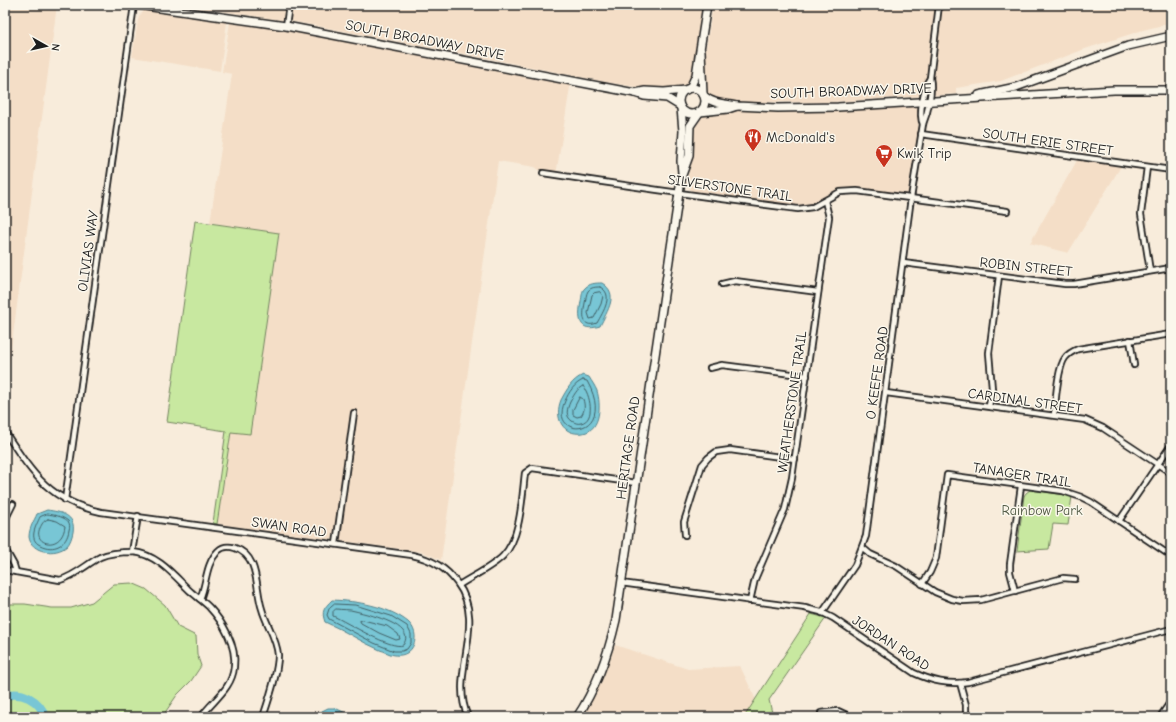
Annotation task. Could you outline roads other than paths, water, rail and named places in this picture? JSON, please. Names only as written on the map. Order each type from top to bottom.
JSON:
[{"type":"main road","name":"SOUTH BROADWAY DRIVE","points":[[138,5],[286,26],[635,93],[644,96],[667,98],[681,107]]},
{"type":"main road","points":[[701,47],[705,105],[700,112],[689,114],[681,107],[680,97],[695,79],[707,5]]},
{"type":"main road","name":"SOUTH BROADWAY DRIVE","points":[[965,99],[1016,87],[1128,46],[1171,36]]},
{"type":"main road","name":"SOUTH BROADWAY DRIVE","points":[[635,93],[645,91],[664,92],[688,89]]},
{"type":"main road","points":[[688,89],[697,89],[704,95]]},
{"type":"main road","name":"SOUTH BROADWAY DRIVE","points":[[704,95],[717,103],[737,106],[808,108],[965,99],[992,99],[1114,90],[1171,90]]},
{"type":"main road","name":"SOUTH BROADWAY DRIVE","points":[[700,112],[728,109],[737,106]]},
{"type":"main road","name":"HERITAGE ROAD","points":[[681,107],[683,131],[681,161],[682,176]]},
{"type":"main road","name":"HERITAGE ROAD","points":[[577,717],[592,692],[606,659],[616,620],[679,194],[682,176],[689,156],[690,126],[700,112]]},
{"type":"street","name":"OLIVIAS WAY","points":[[65,500],[134,5]]},
{"type":"street","points":[[286,26],[288,5]]},
{"type":"street","name":"O KEEFE ROAD","points":[[822,613],[855,565],[863,548],[866,536],[921,134],[927,114],[926,101],[931,85],[930,78],[939,5]]},
{"type":"street","name":"SOUTH ERIE STREET","points":[[921,134],[1171,170]]},
{"type":"street","points":[[1147,167],[1141,214],[1150,272]]},
{"type":"street","name":"SILVERSTONE TRAIL","points":[[543,173],[679,194],[798,209],[813,207],[840,192],[858,191],[1008,212]]},
{"type":"street","name":"WEATHERSTONE TRAIL","points":[[750,601],[755,579],[785,509],[792,478],[829,216],[826,201]]},
{"type":"street","name":"ROBIN STREET","points":[[903,263],[1057,284],[1074,284],[1171,268]]},
{"type":"street","points":[[990,406],[992,389],[989,353],[999,276]]},
{"type":"street","points":[[722,284],[735,281],[818,292]]},
{"type":"street","points":[[1054,415],[1061,367],[1068,355],[1078,349],[1171,334]]},
{"type":"street","points":[[1130,340],[1134,365]]},
{"type":"street","points":[[710,368],[722,365],[807,376]]},
{"type":"street","name":"CARDINAL STREET","points":[[886,393],[1076,418],[1103,428],[1171,473]]},
{"type":"street","points":[[336,544],[354,413]]},
{"type":"street","name":"SWAN ROAD","points":[[5,432],[36,477],[65,500],[91,510],[412,554],[436,563],[447,571],[459,585],[466,600],[470,616],[462,689],[464,706],[468,717]]},
{"type":"street","points":[[1119,521],[1171,445]]},
{"type":"street","points":[[685,535],[684,522],[702,465],[711,454],[730,450],[795,459]]},
{"type":"street","points":[[459,585],[498,560],[511,546],[516,535],[525,473],[532,468],[636,483]]},
{"type":"street","name":"TANAGER TRAIL","points":[[922,584],[930,572],[936,558],[947,476],[1072,494],[1091,502],[1171,556]]},
{"type":"street","points":[[1015,591],[1010,572],[1010,564],[1021,486]]},
{"type":"street","points":[[5,520],[13,504]]},
{"type":"street","points":[[132,552],[138,516]]},
{"type":"street","points":[[200,599],[206,572],[218,551],[228,546],[243,552],[255,571],[260,603],[277,651],[275,674],[263,717]]},
{"type":"street","points":[[863,548],[870,554],[896,566],[943,596],[962,601],[981,600],[1063,578],[1075,579]]},
{"type":"street","points":[[5,549],[14,565],[16,572]]},
{"type":"street","points":[[5,570],[60,580],[68,577],[102,556],[132,552],[142,554],[166,567],[212,610],[232,646],[235,658],[234,669],[229,684],[201,717]]},
{"type":"street","name":"JORDAN ROAD","points":[[621,583],[805,608],[822,613],[833,618],[914,673],[927,679],[940,682],[960,683],[1171,629]]},
{"type":"street","points":[[960,683],[966,704],[966,717]]},
{"type":"street","points":[[1160,717],[1171,701]]},
{"type":"street","points":[[821,713],[838,711],[851,717]]},
{"type":"water","points":[[602,283],[610,292],[611,297],[608,309],[600,326],[593,328],[584,326],[580,318],[580,307],[583,291],[590,284]]},
{"type":"water","points":[[583,375],[589,377],[596,389],[599,403],[598,416],[593,427],[589,431],[583,433],[570,432],[565,428],[559,419],[559,406],[570,385]]},
{"type":"water","points":[[47,510],[66,515],[70,518],[73,526],[70,542],[67,546],[57,551],[51,552],[39,550],[34,547],[29,537],[37,514]]},
{"type":"water","points":[[332,600],[372,605],[391,612],[408,622],[412,627],[415,633],[414,644],[407,653],[395,655],[373,647],[325,622],[323,612]]},
{"type":"water","points":[[328,708],[335,708],[354,717],[319,717],[322,711]]},
{"type":"waterway","points":[[5,696],[17,694],[29,698],[39,706],[45,717]]},
{"type":"place","name":"McDonald's","points":[[753,152]]},
{"type":"place","name":"Kwik Trip","points":[[884,168]]},
{"type":"park label","name":"Rainbow Park","points":[[1042,510]]}]
